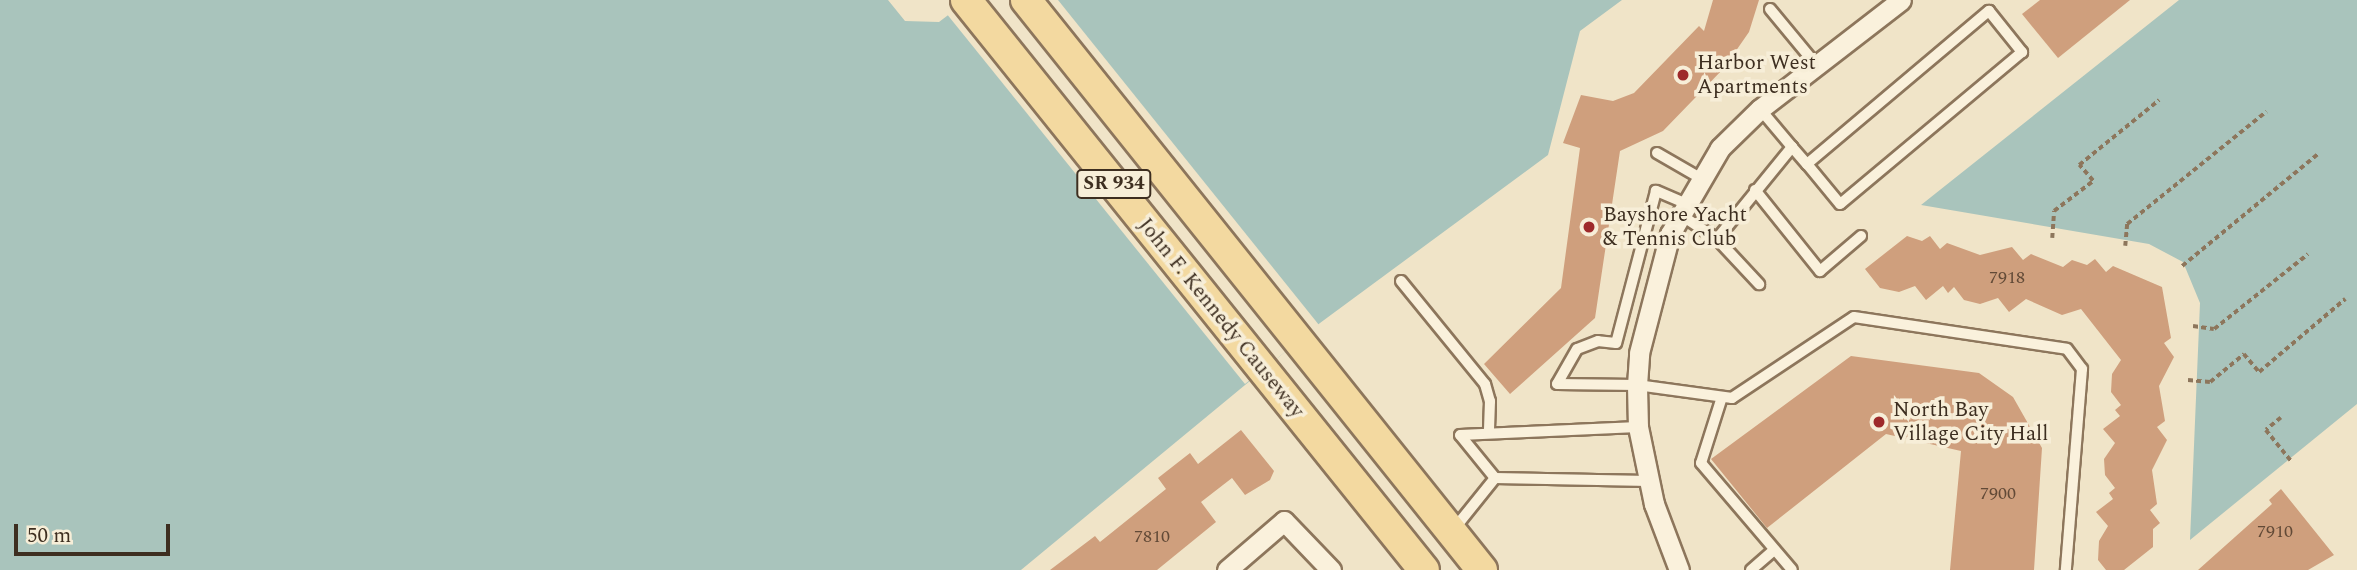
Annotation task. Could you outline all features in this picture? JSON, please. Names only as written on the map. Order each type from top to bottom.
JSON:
[{"type":"main road","name":"John F. Kennedy Causeway","points":[[966,0],[1424,570]]},
{"type":"main road","name":"SR 934","points":[[1026,0],[1482,570]]},
{"type":"street","points":[[1679,570],[1654,504],[1638,427],[1639,353],[1670,234],[1720,148],[1760,109],[1819,68],[1901,0]]},
{"type":"street","points":[[1227,570],[1284,521],[1331,570]]},
{"type":"lane","points":[[1770,9],[1819,68]]},
{"type":"lane","points":[[1760,109],[1840,204],[2022,52],[1989,10],[1807,164]]},
{"type":"lane","points":[[1717,239],[1792,147]]},
{"type":"lane","points":[[1657,153],[1702,179]]},
{"type":"lane","points":[[1755,190],[1821,271],[1861,236]]},
{"type":"lane","points":[[1759,284],[1717,239],[1684,210],[1656,191],[1616,343],[1598,341],[1577,349],[1557,384],[1637,385],[1721,400],[1751,391],[1834,326],[1854,317],[2067,349],[2082,369],[2066,570]]},
{"type":"lane","points":[[1401,281],[1485,384],[1490,401],[1489,433]]},
{"type":"lane","points":[[1721,400],[1701,463],[1772,551],[1791,570]]},
{"type":"lane","points":[[1638,427],[1460,435],[1495,478],[1649,481]]},
{"type":"lane","points":[[1451,532],[1495,478]]},
{"type":"lane","points":[[1751,570],[1772,551]]},
{"type":"path","points":[[2052,238],[2054,211],[2092,181],[2079,164],[2159,100]]},
{"type":"path","points":[[2124,246],[2127,224],[2266,111]]},
{"type":"path","points":[[2182,265],[2318,154]]},
{"type":"path","points":[[2193,326],[2214,329],[2308,254]]},
{"type":"path","points":[[2189,380],[2210,382],[2244,354],[2259,372],[2345,299]]},
{"type":"path","points":[[2281,418],[2266,430],[2291,461]]},
{"type":"water","points":[[0,0],[888,0],[905,21],[939,22],[968,0],[1622,0],[1580,31],[1548,155],[1320,323],[1021,570],[0,570]]},
{"type":"water","points":[[2179,0],[2357,0],[2357,404],[2190,540],[2200,303],[2183,262],[2149,244],[1921,205]]},
{"type":"pier","points":[[962,0],[1058,0],[1319,325],[1245,384],[946,13]]},
{"type":"building","points":[[1713,0],[1759,0],[1749,32],[1724,68],[1663,131],[1620,151],[1595,318],[1510,394],[1484,364],[1561,288],[1580,148],[1563,143],[1581,95],[1613,101],[1634,93],[1699,26],[1704,31]]},
{"type":"building","points":[[2040,0],[2130,0],[2058,58],[2022,14]]},
{"type":"building","points":[[1907,236],[1922,241],[1930,236],[1940,249],[1947,243],[1980,255],[2012,247],[2023,260],[2031,254],[2063,267],[2072,260],[2087,265],[2095,259],[2106,272],[2113,266],[2162,287],[2171,338],[2164,343],[2174,357],[2159,386],[2165,421],[2157,427],[2167,440],[2152,470],[2157,504],[2150,510],[2160,523],[2153,529],[2153,547],[2124,570],[2106,570],[2098,560],[2099,541],[2108,526],[2096,512],[2113,499],[2109,493],[2115,488],[2105,475],[2104,459],[2115,443],[2103,429],[2120,416],[2115,410],[2121,405],[2111,392],[2112,374],[2121,360],[2081,309],[2062,315],[2026,299],[2009,312],[1998,298],[1980,304],[1964,300],[1954,287],[1948,293],[1943,286],[1926,300],[1915,286],[1899,292],[1880,288],[1865,269]]},
{"type":"building","points":[[1851,356],[1979,373],[2013,397],[2042,448],[2034,570],[1950,570],[1961,451],[1886,434],[1767,528],[1711,459]]},
{"type":"building","points":[[1241,430],[1274,471],[1270,480],[1245,495],[1232,478],[1201,502],[1216,522],[1157,570],[1050,570],[1095,536],[1100,542],[1166,489],[1158,478],[1190,453],[1198,464]]},
{"type":"building","points":[[2281,489],[2334,555],[2308,570],[2198,570],[2272,504],[2269,500]]},
{"type":"place","name":"Harbor West Apartments","points":[[1683,75]]},
{"type":"place","name":"Bayshore Yacht & Tennis Club","points":[[1589,227]]},
{"type":"place","name":"North Bay Village City Hall","points":[[1879,422]]}]
